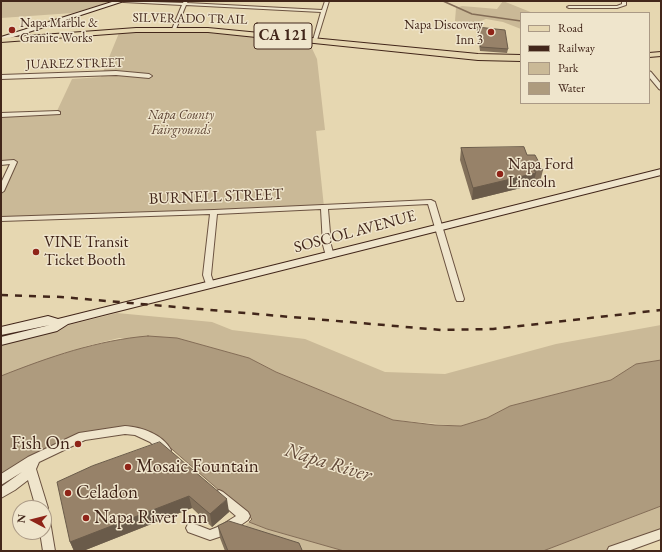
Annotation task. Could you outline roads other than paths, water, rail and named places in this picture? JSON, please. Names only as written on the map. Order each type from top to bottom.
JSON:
[{"type":"main road","points":[[1,39],[123,1]]},
{"type":"main road","points":[[34,29],[30,35],[45,36]]},
{"type":"main road","name":"SILVERADO TRAIL","points":[[1,39],[174,29],[208,30],[478,57],[520,58]]},
{"type":"main road","points":[[650,55],[661,54]]},
{"type":"main road","name":"SOSCOL AVENUE","points":[[1,341],[53,328],[58,323],[210,284],[330,256],[438,226],[661,172]]},
{"type":"main road","name":"SOSCOL AVENUE","points":[[1,332],[48,320],[58,323]]},
{"type":"street","points":[[123,1],[324,11]]},
{"type":"street","points":[[315,40],[327,1]]},
{"type":"street","points":[[567,1],[569,7],[575,12]]},
{"type":"street","points":[[569,7],[617,7],[624,5],[624,1]]},
{"type":"street","points":[[174,29],[185,3]]},
{"type":"street","name":"JUAREZ STREET","points":[[1,77],[116,73],[149,76]]},
{"type":"street","points":[[650,74],[661,88]]},
{"type":"street","points":[[1,115],[58,113]]},
{"type":"street","points":[[1,163],[14,162],[1,191]]},
{"type":"street","name":"BURNELL STREET","points":[[1,219],[214,212],[431,202],[438,226]]},
{"type":"street","points":[[324,207],[327,245],[330,256]]},
{"type":"street","points":[[210,284],[207,275],[214,212]]},
{"type":"street","points":[[438,226],[460,299]]},
{"type":"street","points":[[1,480],[32,465],[83,436],[125,430],[146,434],[172,455]]},
{"type":"street","points":[[1,493],[16,484],[32,465]]},
{"type":"street","points":[[32,465],[40,500]]},
{"type":"street","points":[[192,528],[210,535],[224,530],[244,516],[208,485]]},
{"type":"street","points":[[613,551],[661,534]]},
{"type":"street","points":[[48,540],[50,551]]},
{"type":"water","name":"Napa River","points":[[148,336],[177,338],[249,358],[276,372],[393,420],[435,425],[461,426],[487,418],[510,406],[611,380],[636,364],[661,360],[661,506],[543,551],[344,551],[267,529],[249,522],[252,519],[158,437],[140,429],[88,432],[1,478],[1,376],[37,362],[92,345]]},
{"type":"waterway","points":[[443,1],[472,14],[520,21]]},
{"type":"railway","points":[[1,295],[61,297],[441,330],[493,329],[661,310]]},
{"type":"place","name":"Napa Marble & Granite Works","points":[[12,30]]},
{"type":"place","name":"Napa Discovery Inn 3","points":[[491,32]]},
{"type":"place","name":"Napa Ford Lincoln","points":[[500,174]]},
{"type":"place","name":"VINE Transit Ticket Booth","points":[[36,252]]},
{"type":"place","name":"Fish On","points":[[78,444]]},
{"type":"place","name":"Mosaic Fountain","points":[[128,467]]},
{"type":"place","name":"Celadon","points":[[68,493]]},
{"type":"place","name":"Napa River Inn","points":[[86,518]]},
{"type":"park label","name":"Napa County Fairgrounds","points":[[181,122]]}]
